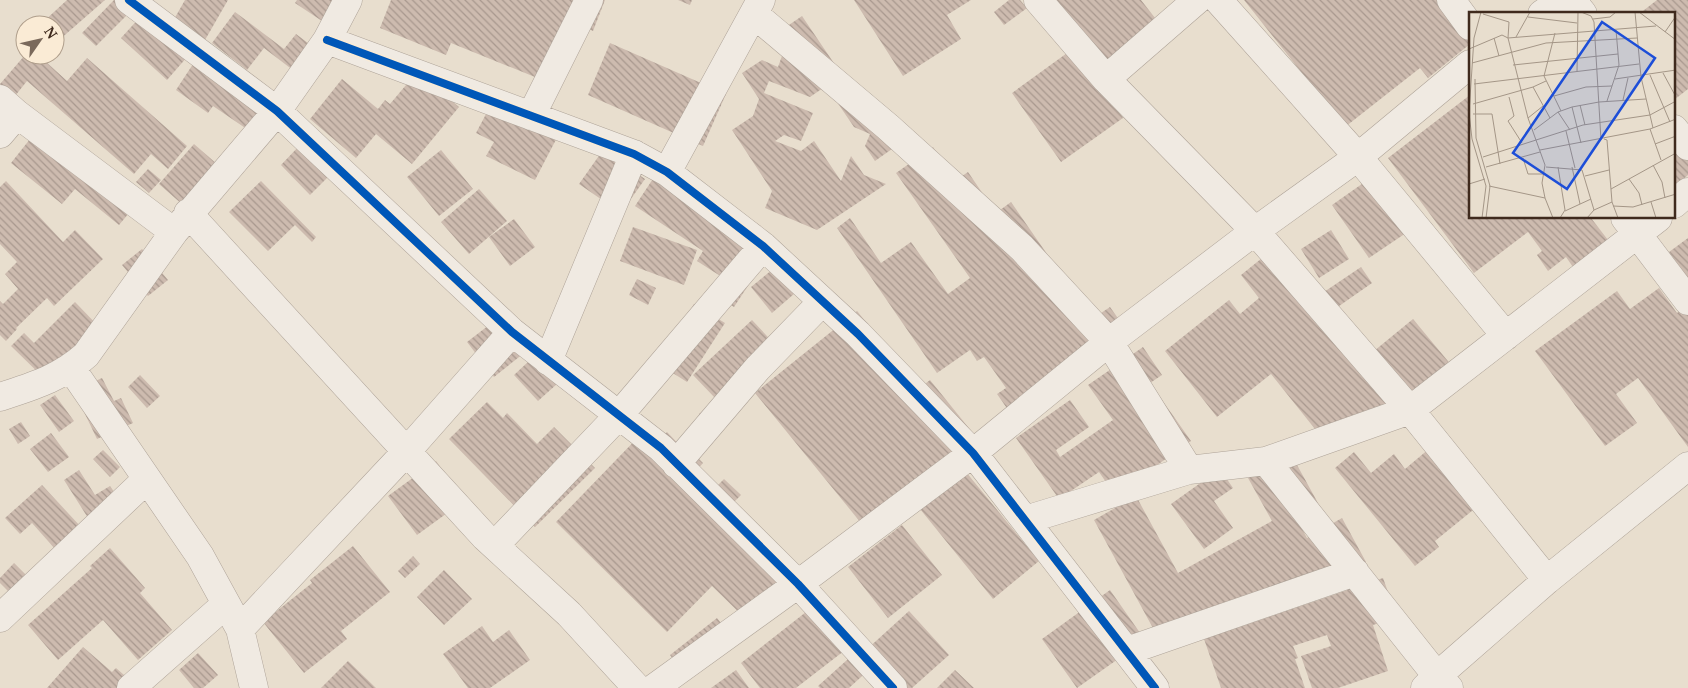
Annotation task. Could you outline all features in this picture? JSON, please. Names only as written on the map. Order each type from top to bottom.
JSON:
[{"type":"street","points":[[0,397],[53,379],[71,368],[86,355],[181,222],[277,111],[327,40],[348,0]]},
{"type":"street","points":[[531,116],[589,0]]},
{"type":"street","points":[[1038,0],[1106,79],[1255,231],[1410,410],[1547,580]]},
{"type":"street","points":[[1106,79],[1197,0]]},
{"type":"street","points":[[1218,0],[1358,157],[1506,336]]},
{"type":"street","points":[[1451,0],[1469,25]]},
{"type":"street","points":[[1545,12],[1562,0]]},
{"type":"street","points":[[1572,0],[1581,12]]},
{"type":"street","points":[[144,5],[277,111],[512,332],[620,414],[661,448],[798,584],[893,688]]},
{"type":"street","points":[[667,172],[757,7],[1022,248],[1109,342],[1189,470]]},
{"type":"street","points":[[327,40],[634,154],[667,172],[763,246],[858,334],[973,453],[1155,688]]},
{"type":"street","points":[[654,688],[798,584],[973,453],[1109,342],[1255,231],[1358,157],[1469,65]]},
{"type":"street","points":[[6,116],[181,222],[407,452],[495,545],[569,614],[637,688]]},
{"type":"street","points":[[548,361],[634,154]]},
{"type":"street","points":[[1676,202],[1688,192]]},
{"type":"street","points":[[1025,520],[1189,470],[1266,461],[1410,410],[1506,336],[1640,223],[1688,301]]},
{"type":"street","points":[[495,545],[620,414],[763,246]]},
{"type":"street","points":[[676,464],[757,369],[822,302]]},
{"type":"street","points":[[240,629],[407,452],[512,332]]},
{"type":"street","points":[[71,368],[200,556],[240,629],[254,688]]},
{"type":"street","points":[[1266,461],[1355,572],[1437,684],[1547,580],[1688,466]]},
{"type":"street","points":[[0,618],[147,478]]},
{"type":"street","points":[[1128,651],[1355,572]]},
{"type":"street","points":[[131,688],[226,604]]},
{"type":"building","points":[[67,0],[105,0],[65,35],[65,15],[51,15]]},
{"type":"building","points":[[114,0],[120,0],[131,11],[96,46],[82,33]]},
{"type":"building","points":[[185,0],[228,0],[205,40],[173,21]]},
{"type":"building","points":[[297,0],[337,0],[337,31],[295,3]]},
{"type":"building","points":[[391,0],[605,0],[593,31],[582,26],[557,86],[451,43],[446,55],[380,28]]},
{"type":"building","points":[[678,0],[692,0],[690,5]]},
{"type":"building","points":[[854,0],[971,0],[947,15],[961,39],[903,76]]},
{"type":"building","points":[[1009,0],[1020,0],[1027,8],[1004,25],[994,12]]},
{"type":"building","points":[[1053,0],[1141,0],[1159,23],[1105,66]]},
{"type":"building","points":[[1244,0],[1445,0],[1469,31],[1469,45],[1428,78],[1420,68],[1345,127]]},
{"type":"building","points":[[1657,0],[1688,0],[1688,89],[1676,98],[1676,12],[1642,12]]},
{"type":"building","points":[[235,12],[284,49],[296,34],[321,53],[302,77],[264,48],[247,70],[212,43]]},
{"type":"building","points":[[142,15],[188,56],[167,80],[121,38]]},
{"type":"building","points":[[802,16],[892,149],[875,161],[865,146],[870,134],[854,127],[826,86],[810,97],[769,81],[764,93],[813,113],[801,141],[784,135],[775,141],[801,151],[814,141],[841,181],[851,156],[864,175],[886,184],[817,230],[765,208],[772,191],[732,130],[753,116],[759,99],[742,73],[762,60],[778,67],[782,56],[770,38]]},
{"type":"building","points":[[610,43],[726,94],[703,146],[588,95]]},
{"type":"building","points":[[1074,48],[1123,118],[1061,162],[1012,93]]},
{"type":"building","points":[[87,58],[187,146],[168,169],[151,154],[134,174],[27,81],[15,96],[0,84],[16,65],[49,65],[67,81]]},
{"type":"building","points":[[195,61],[269,111],[254,134],[213,106],[208,113],[176,90]]},
{"type":"building","points":[[417,72],[459,107],[412,164],[376,134],[356,158],[310,119],[342,79],[378,109],[385,100],[390,104]]},
{"type":"building","points":[[1469,96],[1469,219],[1592,219],[1608,240],[1573,267],[1566,257],[1548,271],[1537,255],[1542,251],[1528,232],[1474,273],[1388,158]]},
{"type":"building","points":[[495,97],[561,130],[535,180],[486,156],[494,142],[476,133]]},
{"type":"building","points":[[34,134],[129,213],[119,225],[75,189],[62,204],[11,163]]},
{"type":"building","points":[[1676,142],[1688,156],[1688,175],[1676,185]]},
{"type":"building","points":[[194,144],[226,172],[191,212],[159,184]]},
{"type":"building","points":[[300,145],[330,175],[310,195],[281,165]]},
{"type":"building","points":[[933,147],[946,166],[940,191],[968,172],[996,213],[1011,202],[1092,319],[1110,307],[1127,331],[1011,414],[997,394],[1006,388],[984,357],[977,361],[970,350],[937,373],[837,228],[850,218],[881,263],[911,242],[948,294],[970,278],[896,173]]},
{"type":"building","points":[[441,150],[473,189],[439,216],[407,177]]},
{"type":"building","points":[[603,150],[645,179],[621,213],[579,184]]},
{"type":"building","points":[[664,162],[761,226],[753,239],[771,251],[734,307],[715,295],[725,279],[697,261],[703,251],[635,206]]},
{"type":"building","points":[[148,169],[161,180],[149,193],[136,182]]},
{"type":"building","points":[[1369,179],[1406,233],[1369,258],[1332,205]]},
{"type":"building","points":[[6,181],[63,242],[75,230],[103,259],[54,306],[47,298],[16,328],[6,341],[0,335],[0,301],[3,304],[18,289],[5,274],[17,262],[0,244],[0,187]]},
{"type":"building","points":[[261,181],[316,237],[312,242],[295,225],[268,251],[229,212]]},
{"type":"building","points":[[479,189],[507,221],[469,254],[441,222]]},
{"type":"building","points":[[514,219],[535,247],[510,266],[489,237]]},
{"type":"building","points":[[633,227],[697,250],[684,285],[620,261]]},
{"type":"building","points":[[1331,230],[1349,259],[1319,278],[1301,249]]},
{"type":"building","points":[[1688,238],[1688,278],[1669,252]]},
{"type":"building","points":[[142,249],[168,280],[148,296],[122,265]]},
{"type":"building","points":[[1267,254],[1397,408],[1327,444],[1271,374],[1217,417],[1165,351],[1229,300],[1240,314],[1259,298],[1241,275]]},
{"type":"building","points":[[789,256],[809,281],[772,313],[751,287]]},
{"type":"building","points":[[1361,267],[1372,283],[1332,311],[1321,294]]},
{"type":"building","points":[[637,279],[656,288],[648,305],[629,295]]},
{"type":"building","points":[[1659,288],[1677,313],[1686,306],[1688,309],[1688,447],[1638,378],[1616,394],[1637,423],[1605,446],[1535,351],[1617,291],[1630,309]]},
{"type":"building","points":[[75,302],[102,330],[51,385],[11,346],[24,333],[34,343]]},
{"type":"building","points":[[694,304],[725,323],[687,382],[657,363]]},
{"type":"building","points":[[857,311],[898,361],[911,395],[930,380],[981,443],[870,534],[755,393]]},
{"type":"building","points":[[506,312],[533,346],[494,377],[467,342]]},
{"type":"building","points":[[1413,319],[1452,366],[1413,398],[1374,351]]},
{"type":"building","points":[[752,320],[781,351],[705,421],[699,414],[716,399],[693,375]]},
{"type":"building","points":[[1143,347],[1162,375],[1150,383],[1191,441],[1115,495],[1099,472],[1059,499],[1016,438],[1070,400],[1089,427],[1056,450],[1060,457],[1113,420],[1088,385]]},
{"type":"building","points":[[543,348],[567,375],[538,401],[514,375]]},
{"type":"building","points":[[140,375],[160,396],[147,408],[128,387]]},
{"type":"building","points":[[102,378],[114,401],[121,398],[133,423],[97,439],[74,391]]},
{"type":"building","points":[[55,395],[74,421],[59,432],[40,405]]},
{"type":"building","points":[[487,402],[503,418],[507,413],[537,444],[554,427],[595,468],[535,527],[449,439]]},
{"type":"building","points":[[21,422],[30,436],[18,444],[9,429]]},
{"type":"building","points":[[646,429],[658,441],[667,432],[687,453],[690,450],[703,463],[695,472],[713,490],[724,479],[741,495],[724,512],[803,573],[752,625],[712,586],[667,632],[556,522]]},
{"type":"building","points":[[51,433],[69,457],[48,472],[30,449]]},
{"type":"building","points":[[1430,448],[1478,506],[1435,541],[1439,547],[1415,566],[1335,468],[1354,452],[1371,473],[1394,454],[1405,469]]},
{"type":"building","points":[[103,450],[120,467],[110,477],[93,459]]},
{"type":"building","points":[[1291,454],[1324,514],[1301,527],[1307,538],[1342,518],[1366,562],[1300,598],[1166,652],[1094,520],[1136,496],[1178,573],[1272,521],[1248,478]]},
{"type":"building","points":[[436,461],[465,500],[417,535],[388,496]]},
{"type":"building","points":[[1220,469],[1233,488],[1214,501],[1233,528],[1204,549],[1171,504]]},
{"type":"building","points":[[79,470],[95,495],[110,486],[121,502],[90,521],[64,480]]},
{"type":"building","points":[[966,472],[1039,561],[993,599],[920,509]]},
{"type":"building","points":[[42,485],[81,527],[56,550],[32,523],[20,534],[5,518]]},
{"type":"building","points":[[902,525],[942,575],[888,618],[848,567]]},
{"type":"building","points":[[353,546],[390,592],[341,631],[347,639],[304,673],[263,622],[312,583],[310,580]]},
{"type":"building","points":[[110,548],[145,588],[140,593],[172,630],[138,660],[103,620],[58,660],[28,625],[92,568],[90,566]]},
{"type":"building","points":[[413,556],[420,564],[405,578],[398,571]]},
{"type":"building","points":[[14,563],[40,589],[23,606],[0,583],[0,578]]},
{"type":"building","points":[[444,570],[472,599],[444,625],[417,597]]},
{"type":"building","points":[[1383,578],[1397,617],[1373,625],[1388,671],[1338,688],[1312,688],[1301,656],[1331,646],[1327,635],[1293,646],[1298,658],[1295,659],[1305,688],[1221,688],[1204,639]]},
{"type":"building","points":[[1110,590],[1145,640],[1077,688],[1042,639]]},
{"type":"building","points":[[820,601],[853,644],[796,688],[760,688],[741,663]]},
{"type":"building","points":[[909,611],[949,655],[912,688],[898,688],[865,651]]},
{"type":"building","points":[[717,618],[736,642],[688,678],[670,655]]},
{"type":"building","points":[[482,626],[493,642],[509,630],[530,660],[490,688],[468,688],[443,654]]},
{"type":"building","points":[[83,647],[112,672],[116,668],[139,688],[47,688]]},
{"type":"building","points":[[857,651],[872,667],[849,688],[820,688],[818,686]]},
{"type":"building","points":[[198,653],[218,675],[203,688],[194,688],[179,670]]},
{"type":"building","points":[[348,661],[376,688],[321,688]]},
{"type":"building","points":[[736,670],[749,688],[711,688]]},
{"type":"building","points":[[955,670],[974,688],[937,688]]},
{"type":"cycle path","points":[[129,0],[277,111],[512,332],[661,448],[798,584],[893,688]]},
{"type":"cycle path","points":[[327,40],[634,154],[667,172],[763,246],[858,334],[973,453],[1155,688]]}]
